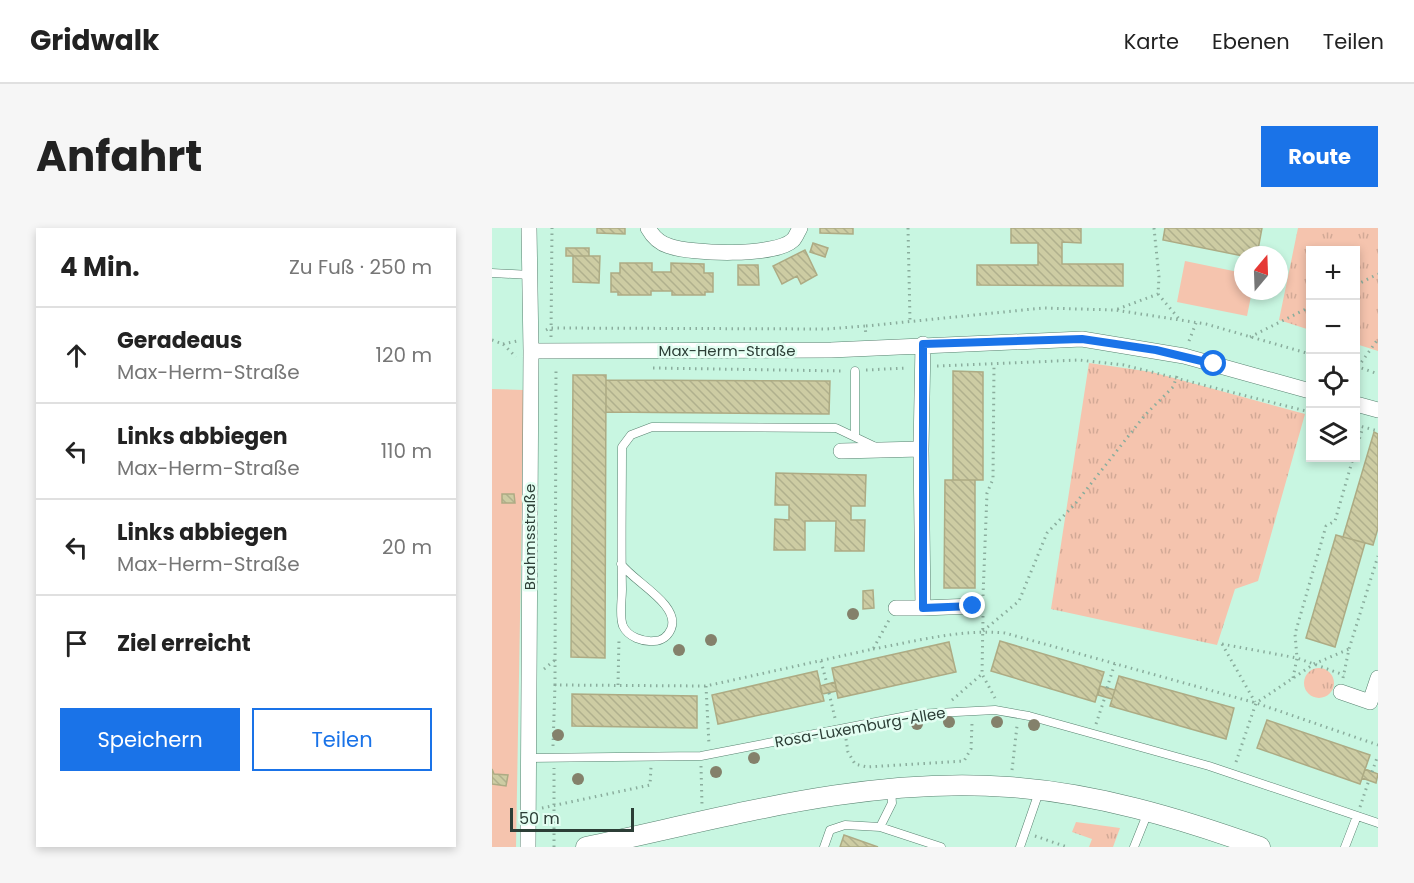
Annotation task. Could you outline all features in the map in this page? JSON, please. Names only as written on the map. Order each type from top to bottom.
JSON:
[{"type":"street","name":"Brahmsstraße","points":[[528,847],[531,351],[529,228]]},
{"type":"street","points":[[648,228],[653,237],[660,242],[683,250],[767,251],[792,241],[801,228]]},
{"type":"street","name":"Max-Herm-Straße","points":[[531,351],[868,347],[1082,339],[1184,356],[1306,390]]},
{"type":"street","points":[[923,344],[921,449],[923,608]]},
{"type":"street","points":[[1360,405],[1378,410]]},
{"type":"street","points":[[841,451],[921,449]]},
{"type":"street","points":[[896,608],[978,606]]},
{"type":"street","points":[[1341,692],[1374,703],[1378,678]]},
{"type":"street","points":[[586,847],[795,802],[891,790],[949,786],[1009,787],[1149,811],[1260,847]]},
{"type":"lane","points":[[492,273],[530,275]]},
{"type":"lane","points":[[855,371],[855,435]]},
{"type":"lane","points":[[621,564],[629,575],[661,600],[670,611],[673,624],[669,635],[657,642],[642,640],[628,633],[622,624],[621,564],[622,447],[631,435],[652,427],[836,428],[855,435],[882,450]]},
{"type":"lane","name":"Rosa-Luxemburg-Allee","points":[[528,758],[701,756],[917,714],[972,709],[1018,714],[1209,766],[1378,823]]},
{"type":"lane","points":[[880,827],[892,803],[891,790]]},
{"type":"lane","points":[[1020,847],[1039,791]]},
{"type":"lane","points":[[1144,847],[1135,845],[1149,811]]},
{"type":"lane","points":[[1345,847],[1357,816]]},
{"type":"lane","points":[[824,847],[830,830],[845,825],[880,827],[941,847]]},
{"type":"path","points":[[552,228],[550,328],[827,329],[1042,308],[1115,310],[1180,320],[1306,353]]},
{"type":"path","points":[[908,228],[910,321]]},
{"type":"path","points":[[1154,228],[1159,277],[1158,294],[1180,320]]},
{"type":"path","points":[[1360,283],[1378,274]]},
{"type":"path","points":[[1115,310],[1158,294]]},
{"type":"path","points":[[1250,337],[1306,309]]},
{"type":"path","points":[[865,326],[871,370]]},
{"type":"path","points":[[1360,363],[1378,339]]},
{"type":"path","points":[[994,365],[993,479],[987,493],[978,606],[983,631],[981,674],[995,698]]},
{"type":"path","points":[[1360,368],[1378,374]]},
{"type":"path","points":[[983,631],[1019,601],[1047,533],[1075,504],[1145,415],[1173,387],[1177,376]]},
{"type":"path","points":[[1360,426],[1378,431]]},
{"type":"path","points":[[1360,436],[1363,426]]},
{"type":"path","points":[[1293,678],[1297,658],[1295,634],[1326,526],[1335,521],[1352,462]]},
{"type":"path","points":[[1341,692],[1349,649],[1378,556]]},
{"type":"path","points":[[873,649],[896,608]]},
{"type":"path","points":[[618,685],[618,646],[622,624]]},
{"type":"path","points":[[554,847],[555,685],[706,686],[952,634],[983,631],[1005,633],[1256,703],[1378,745]]},
{"type":"path","points":[[1256,703],[1222,644],[1297,658],[1344,675]]},
{"type":"path","points":[[1243,766],[1235,764],[1256,703],[1314,664],[1349,649]]},
{"type":"path","points":[[821,661],[828,684]]},
{"type":"path","points":[[1107,688],[1116,663]]},
{"type":"path","points":[[952,700],[981,674]]},
{"type":"path","points":[[824,722],[836,720],[829,693]]},
{"type":"path","points":[[1098,718],[1105,697]]},
{"type":"path","points":[[987,698],[1003,700]]},
{"type":"path","points":[[943,701],[961,699]]},
{"type":"path","points":[[844,728],[848,752],[855,764],[867,767],[964,761],[971,749],[972,709]]},
{"type":"path","points":[[1009,787],[1018,714]]},
{"type":"path","points":[[1086,721],[1107,727]]},
{"type":"path","points":[[697,746],[721,743]]},
{"type":"path","points":[[1372,772],[1378,755]]},
{"type":"path","points":[[1362,801],[1369,780]]},
{"type":"path","points":[[528,811],[650,785]]},
{"type":"path","points":[[1359,807],[1369,811]]},
{"type":"path","points":[[1025,832],[1067,847]]},
{"type":"green space","points":[[1298,228],[1378,228],[1378,351],[1360,345],[1360,246],[1306,246],[1306,329],[1279,320],[1283,300],[1288,300],[1288,276]]},
{"type":"green space","points":[[1185,261],[1234,271],[1234,300],[1250,300],[1247,316],[1177,302]]},
{"type":"green space","points":[[1089,363],[1152,372],[1305,414],[1258,581],[1235,589],[1217,645],[1051,609]]},
{"type":"green space","points":[[492,389],[524,390],[516,847],[492,847]]},
{"type":"green space","points":[[1319,668],[1330,672],[1334,683],[1330,694],[1319,698],[1308,694],[1304,683],[1308,672]]},
{"type":"green space","points":[[1076,822],[1120,828],[1113,847],[1089,847],[1092,839],[1072,832]]},
{"type":"building","points":[[597,228],[625,228],[625,234],[597,233]]},
{"type":"building","points":[[820,228],[853,228],[853,234],[820,233]]},
{"type":"building","points":[[1011,228],[1081,228],[1081,243],[1062,242],[1062,264],[1123,264],[1123,286],[977,285],[977,265],[1038,265],[1038,243],[1011,243]]},
{"type":"building","points":[[1165,228],[1262,228],[1259,246],[1234,246],[1234,254],[1163,240]]},
{"type":"building","points":[[813,243],[828,248],[825,257],[810,252]]},
{"type":"building","points":[[566,248],[589,248],[589,256],[566,256]]},
{"type":"building","points":[[805,250],[817,275],[801,284],[797,276],[782,284],[773,266]]},
{"type":"building","points":[[573,256],[600,256],[599,283],[573,282]]},
{"type":"building","points":[[620,263],[652,263],[652,272],[671,272],[671,263],[704,264],[704,273],[713,273],[713,292],[705,292],[705,295],[672,295],[672,291],[651,291],[651,295],[618,295],[618,292],[611,292],[611,273],[620,273]]},
{"type":"building","points":[[738,265],[758,265],[759,285],[738,285]]},
{"type":"building","points":[[953,371],[983,372],[983,480],[953,480]]},
{"type":"building","points":[[573,375],[606,375],[605,658],[571,657]]},
{"type":"building","points":[[606,380],[830,381],[829,414],[606,412]]},
{"type":"building","points":[[1374,432],[1378,434],[1378,528],[1373,545],[1343,537]]},
{"type":"building","points":[[776,473],[866,475],[865,506],[851,506],[851,520],[865,520],[864,551],[835,551],[836,521],[805,521],[805,550],[774,550],[775,519],[789,520],[789,505],[775,505]]},
{"type":"building","points":[[945,480],[975,480],[975,588],[944,588]]},
{"type":"building","points":[[502,494],[514,494],[515,503],[502,503]]},
{"type":"building","points":[[1336,535],[1365,543],[1335,647],[1306,638]]},
{"type":"building","points":[[873,590],[874,608],[863,609],[863,591]]},
{"type":"building","points":[[1000,641],[1104,672],[1095,702],[991,671]]},
{"type":"building","points":[[949,642],[956,672],[838,698],[832,668]]},
{"type":"building","points":[[817,671],[824,701],[718,724],[712,695]]},
{"type":"building","points":[[1119,676],[1234,708],[1226,739],[1110,706]]},
{"type":"building","points":[[835,682],[837,691],[822,694],[820,686]]},
{"type":"building","points":[[1100,686],[1115,690],[1112,699],[1098,695]]},
{"type":"building","points":[[572,694],[697,696],[697,728],[572,726]]},
{"type":"building","points":[[1267,720],[1370,755],[1360,784],[1257,748]]},
{"type":"building","points":[[492,769],[494,774],[508,775],[506,786],[492,784]]},
{"type":"building","points":[[1365,769],[1378,774],[1376,783],[1362,778]]},
{"type":"building","points":[[844,835],[878,847],[840,847]]},
{"type":"route","points":[[973,606],[923,608],[921,449],[923,344],[1082,339],[1156,350],[1214,364]]}]
